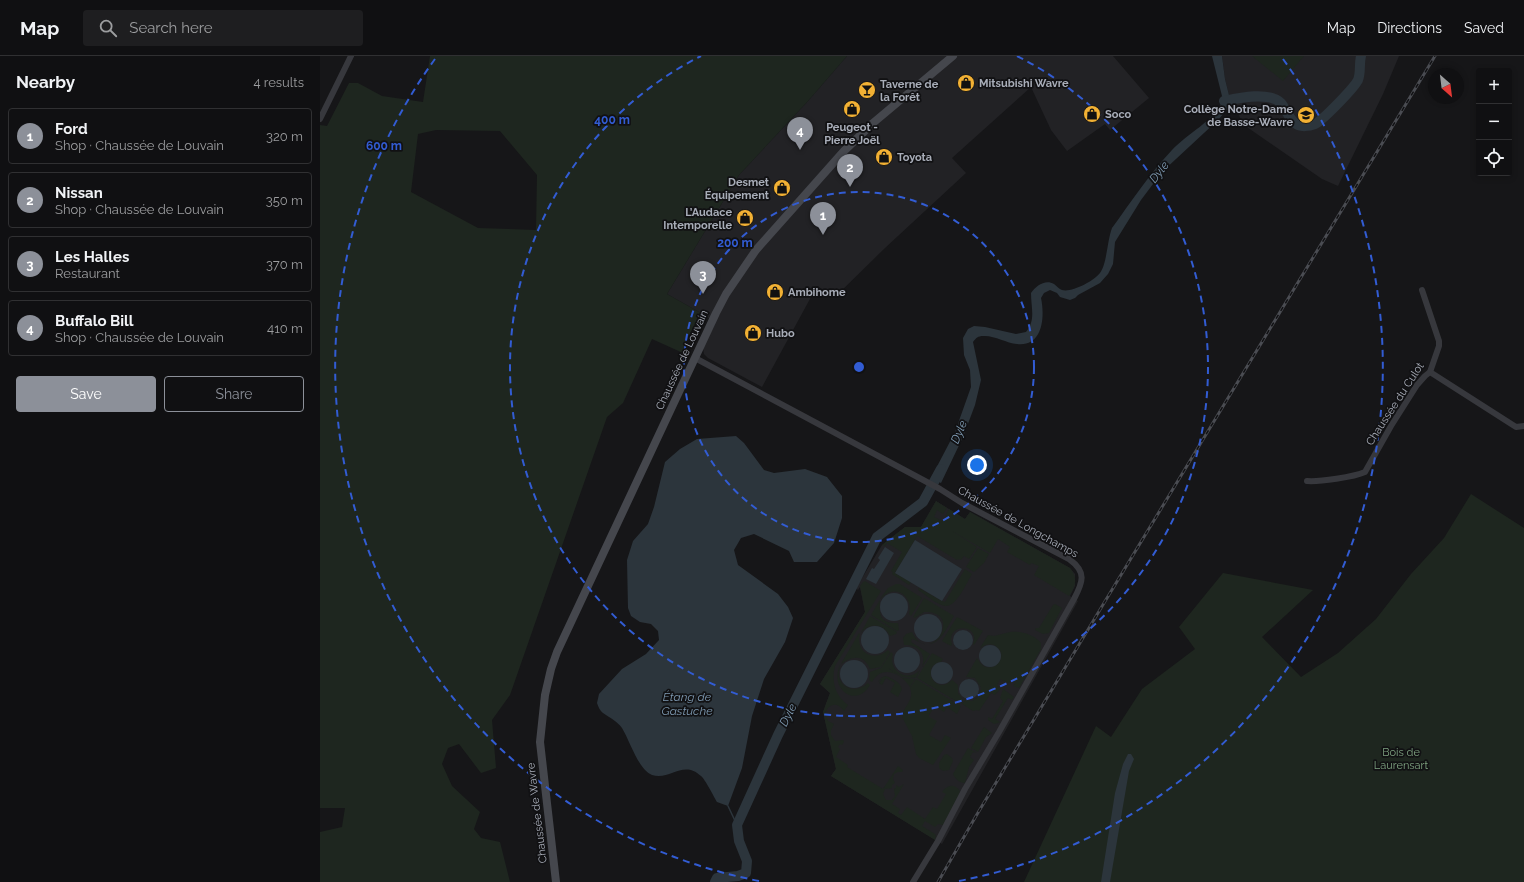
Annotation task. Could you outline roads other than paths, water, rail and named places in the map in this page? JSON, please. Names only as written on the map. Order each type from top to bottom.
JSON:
[{"type":"main road","name":"Chaussée de Louvain","points":[[540,742],[544,696],[557,652],[726,294],[756,250],[844,151],[873,123],[953,56]]},
{"type":"main road","name":"Chaussée de Wavre","points":[[540,742],[556,882]]},
{"type":"street","points":[[320,119],[352,56]]},
{"type":"street","name":"Chaussée du Culot","points":[[1307,481],[1354,476],[1365,472],[1391,426],[1421,380],[1430,372],[1440,343],[1422,290]]},
{"type":"street","name":"Chaussée de Longchamps","points":[[695,358],[940,489],[962,503],[1069,559],[1075,564],[1082,575],[1082,583],[1074,599],[965,789],[938,841],[913,882]]},
{"type":"street","points":[[1430,372],[1516,427],[1524,426]]},
{"type":"water","points":[[1212,56],[1222,56],[1230,106],[1218,120],[1162,172],[1141,200],[1115,242],[1113,264],[1108,274],[1100,283],[1070,300],[1060,297],[1057,293],[1050,290],[1044,293],[1041,298],[1043,314],[1040,329],[1037,336],[1026,344],[1017,344],[987,336],[976,338],[973,342],[981,380],[975,405],[963,437],[941,483],[931,478],[955,432],[971,387],[970,370],[964,355],[963,338],[968,329],[974,326],[1016,334],[1026,332],[1031,323],[1031,293],[1035,288],[1047,282],[1054,284],[1062,290],[1071,290],[1088,283],[1100,273],[1104,264],[1112,228],[1156,168],[1172,150],[1213,115],[1223,100]]},
{"type":"water","name":"Étang de Gastuche","points":[[736,436],[744,443],[764,470],[774,473],[805,469],[827,477],[842,496],[842,518],[834,543],[817,562],[794,562],[789,551],[754,534],[741,538],[734,550],[738,565],[778,594],[788,607],[793,618],[785,642],[764,679],[752,716],[742,768],[728,806],[717,802],[703,778],[694,771],[682,770],[659,776],[652,775],[647,772],[638,761],[622,728],[616,721],[602,712],[597,703],[599,694],[622,669],[646,654],[659,640],[658,631],[651,624],[640,622],[631,616],[628,608],[627,560],[633,541],[648,524],[654,507],[665,462],[680,449],[697,439]]},
{"type":"water","points":[[915,540],[962,569],[942,601],[895,573]]},
{"type":"water","points":[[885,547],[894,553],[876,584],[866,579],[872,568],[874,569],[880,560],[878,558]]},
{"type":"water","points":[[894,593],[904,597],[908,607],[904,617],[894,621],[884,617],[880,607],[884,597]]},
{"type":"water","points":[[928,614],[938,618],[942,628],[938,638],[928,642],[918,638],[914,628],[918,618]]},
{"type":"water","points":[[875,626],[885,630],[889,640],[885,650],[875,654],[865,650],[861,640],[865,630]]},
{"type":"water","points":[[963,630],[970,633],[973,640],[970,647],[963,650],[956,647],[953,640],[956,633]]},
{"type":"water","points":[[990,645],[998,648],[1001,656],[998,664],[990,667],[982,664],[979,656],[982,648]]},
{"type":"water","points":[[907,647],[916,651],[920,660],[916,669],[907,673],[898,669],[894,660],[898,651]]},
{"type":"water","points":[[854,660],[864,664],[868,674],[864,684],[854,688],[844,684],[840,674],[844,664]]},
{"type":"water","points":[[942,662],[946,663],[952,669],[952,677],[946,683],[942,684],[938,683],[932,677],[931,673],[932,669],[938,663]]},
{"type":"water","points":[[965,679],[973,679],[979,685],[979,693],[973,699],[965,699],[959,693],[959,685]]},
{"type":"water","points":[[1128,754],[1131,754],[1134,759],[1129,771],[1110,882],[1101,882],[1115,793],[1123,764]]},
{"type":"waterway","points":[[1224,101],[1253,96],[1269,97],[1276,99],[1281,103],[1291,119],[1297,125],[1313,125],[1331,110],[1358,80],[1361,56]]},
{"type":"waterway","name":"Dyle","points":[[715,882],[717,878],[738,876],[746,873],[747,861],[739,841],[737,825],[778,735],[877,537],[923,502],[941,469]]},
{"type":"waterway","points":[[728,806],[737,825]]},
{"type":"railway","points":[[938,882],[1104,603],[1435,56]]},
{"type":"place","name":"Mitsubishi Wavre","points":[[966,83]]},
{"type":"place","name":"Taverne de la Forêt","points":[[867,90]]},
{"type":"place","name":"Peugeot - Pierre Joël","points":[[852,109]]},
{"type":"place","name":"Soco","points":[[1092,114]]},
{"type":"place","name":"Collège Notre-Dame de Basse-Wavre","points":[[1306,115]]},
{"type":"place","name":"Buffalo Bill","points":[[800,150]]},
{"type":"place","name":"Toyota","points":[[884,157]]},
{"type":"place","name":"Nissan","points":[[850,187]]},
{"type":"place","name":"Desmet Équipement","points":[[782,188]]},
{"type":"place","name":"L’Audace Intemporelle","points":[[745,218]]},
{"type":"place","name":"Ford","points":[[823,235]]},
{"type":"place","name":"Ambihome","points":[[775,292]]},
{"type":"place","name":"Les Halles","points":[[703,294]]},
{"type":"place","name":"Hubo","points":[[753,333]]},
{"type":"park label","name":"Bois de Laurensart","points":[[1401,758]]}]
